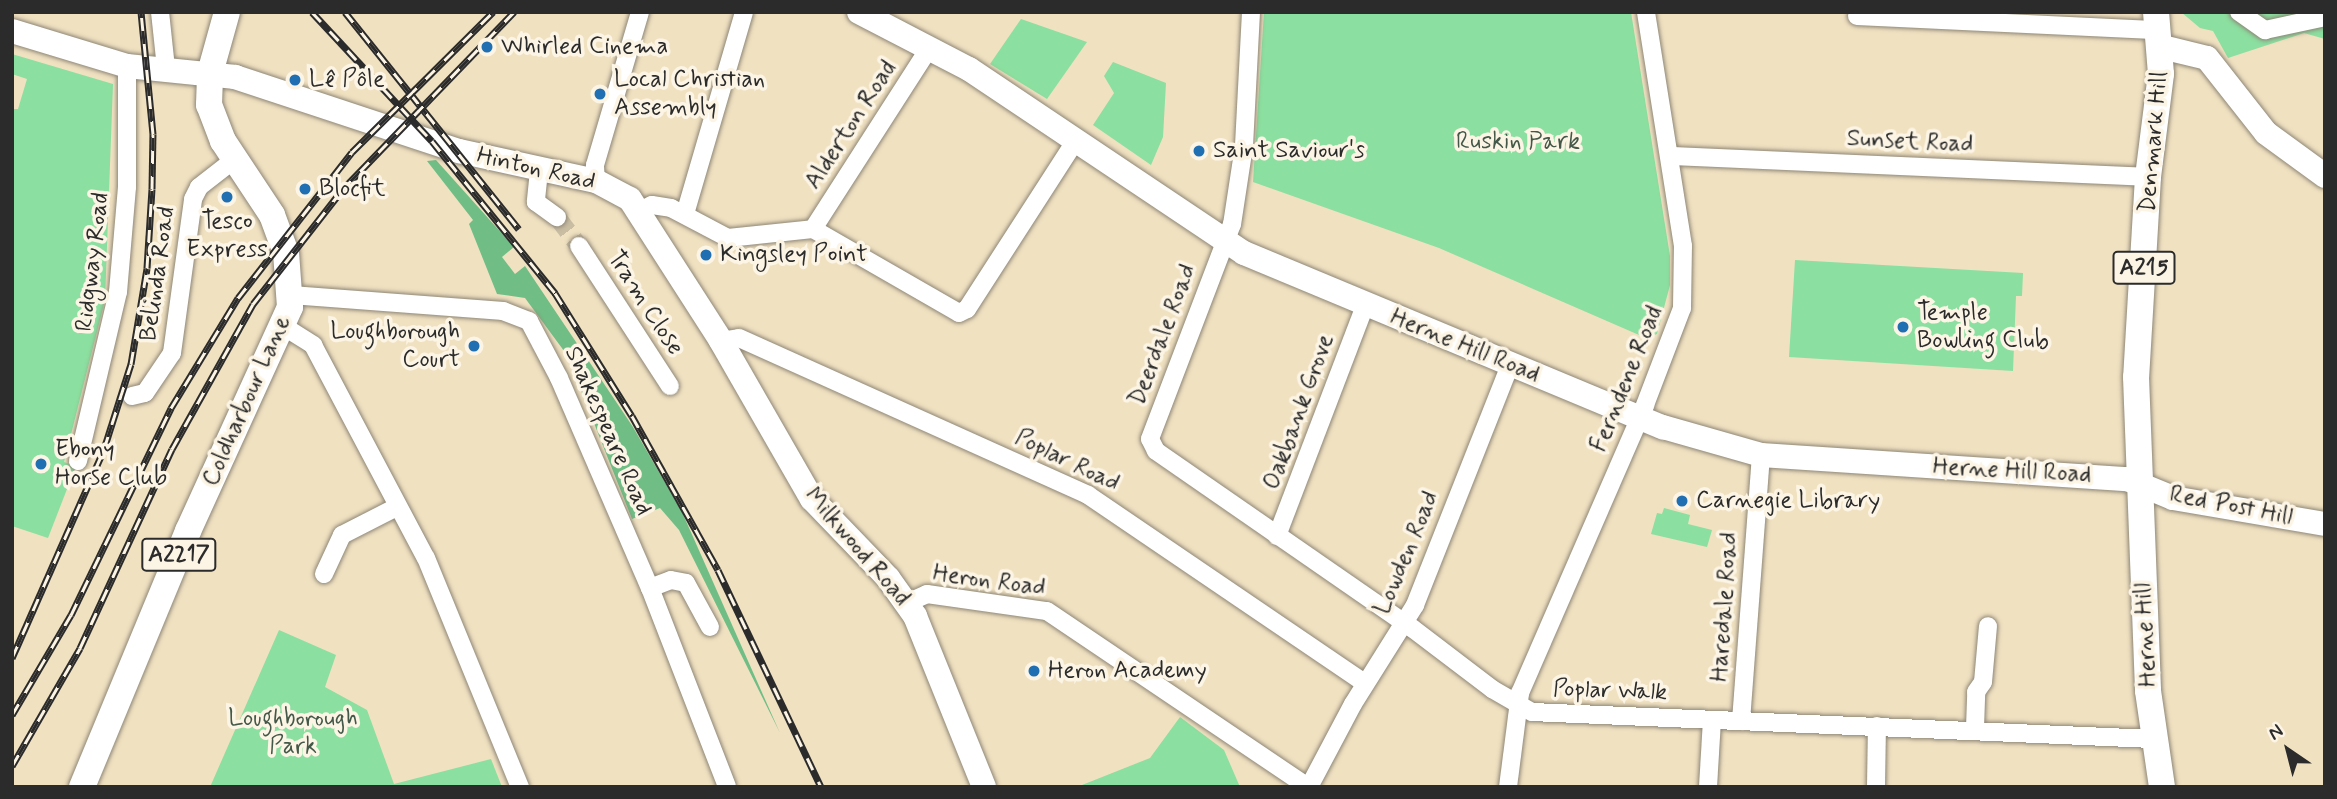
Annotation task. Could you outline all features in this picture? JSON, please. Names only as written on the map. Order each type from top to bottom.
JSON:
[{"type":"main road","name":"Coldharbour Lane","points":[[82,787],[188,531],[283,326],[291,295],[286,253],[272,215],[235,159],[209,105],[211,73],[227,12]]},
{"type":"main road","name":"Denmark Hill","points":[[2139,482],[2136,377],[2159,30]]},
{"type":"main road","name":"Herne Hill","points":[[2139,482],[2152,739],[2162,787]]},
{"type":"street","points":[[160,12],[166,68]]},
{"type":"street","points":[[596,181],[595,165],[640,12]]},
{"type":"street","points":[[685,214],[744,12]]},
{"type":"street","name":"Herne Hill Road","points":[[859,12],[929,48],[1076,140],[1224,243],[1365,305],[1639,418],[1760,455],[2066,473],[2139,482]]},
{"type":"street","name":"Deerdale Road","points":[[1151,446],[1232,224],[1242,157],[1251,12]]},
{"type":"street","name":"Ferndene Road","points":[[1507,787],[1518,704],[1679,323],[1683,295],[1683,246],[1646,12]]},
{"type":"street","points":[[2239,12],[2265,30],[2325,17]]},
{"type":"street","points":[[1857,16],[2060,29],[2159,30],[2207,58],[2266,133],[2325,176]]},
{"type":"street","name":"Hinton Road","points":[[12,31],[127,66],[211,73],[459,151],[539,171],[596,181],[625,195],[640,211]]},
{"type":"street","name":"Alderton Road","points":[[813,229],[929,48]]},
{"type":"street","name":"Ridgway Road","points":[[78,461],[118,292],[127,187],[127,66]]},
{"type":"street","points":[[640,211],[660,206],[685,214],[728,238],[813,229],[950,310],[964,311],[1076,140]]},
{"type":"street","name":"Sunset Road","points":[[1670,156],[2148,177]]},
{"type":"street","name":"Belinda Road","points":[[132,396],[145,393],[172,353],[193,199],[199,187],[235,159]]},
{"type":"street","points":[[539,171],[536,202],[557,217]]},
{"type":"street","name":"Milkwood Road","points":[[640,211],[722,341],[812,499],[907,603],[984,787]]},
{"type":"street","name":"Tram Close","points":[[579,246],[670,386]]},
{"type":"street","name":"Shakespeare Road","points":[[291,295],[503,311],[529,321],[559,378],[650,588],[727,787]]},
{"type":"street","name":"Oakbank Grove","points":[[1277,536],[1365,305]]},
{"type":"street","points":[[283,326],[313,345],[397,507],[463,640],[520,787]]},
{"type":"street","name":"Poplar Road","points":[[722,341],[739,338],[1099,502],[1366,683]]},
{"type":"street","name":"Lowden Road","points":[[1309,787],[1366,683],[1406,624],[1510,365]]},
{"type":"street","name":"Poplar Walk","points":[[1151,446],[1518,704],[1546,714],[1975,728],[2152,739]]},
{"type":"street","name":"Haredale Road","points":[[1741,720],[1760,455]]},
{"type":"street","name":"Red Post Hill","points":[[2139,482],[2173,498],[2325,524]]},
{"type":"street","points":[[324,574],[342,535],[397,507]]},
{"type":"street","points":[[650,588],[671,580],[686,583],[710,627]]},
{"type":"street","name":"Heron Road","points":[[907,603],[928,594],[1048,611],[1309,787]]},
{"type":"street","points":[[1975,728],[1988,626]]},
{"type":"street","points":[[1708,787],[1712,720]]},
{"type":"street","points":[[1876,787],[1877,726]]},
{"type":"green space","name":"Ruskin Park","points":[[1264,12],[1631,12],[1670,256],[1670,285],[1657,334],[1646,338],[1439,248],[1253,182]]},
{"type":"green space","points":[[2181,12],[2325,12],[2325,39],[2304,33],[2228,58],[2213,31],[2200,28]]},
{"type":"green space","points":[[1021,19],[1087,42],[1047,99],[990,64]]},
{"type":"green space","points":[[12,54],[113,84],[105,300],[64,462],[76,466],[48,538],[12,526],[12,109],[18,109],[27,79],[12,74]]},
{"type":"green space","points":[[1113,62],[1166,83],[1163,137],[1151,165],[1093,125],[1114,93],[1104,76]]},
{"type":"green space","points":[[436,160],[514,247],[502,257],[515,274],[525,266],[633,427],[682,512],[780,733],[679,530],[660,508],[632,519],[567,355],[525,298],[497,294],[469,224],[473,220],[427,161]]},
{"type":"green space","name":"Temple Bowling Club","points":[[1795,260],[2023,273],[2022,296],[2016,296],[2013,371],[1789,357]]},
{"type":"green space","points":[[1664,508],[1690,515],[1688,524],[1712,530],[1707,547],[1651,534],[1657,513],[1662,514]]},
{"type":"green space","name":"Loughborough Park","points":[[279,630],[336,655],[325,687],[367,710],[394,784],[491,759],[502,787],[210,787]]},
{"type":"green space","points":[[1180,717],[1224,750],[1240,787],[1077,787],[1150,758]]},
{"type":"tunnel","points":[[557,217],[579,246]]},
{"type":"railway","points":[[12,658],[104,449],[131,364],[147,268],[152,189],[153,134],[141,12]]},
{"type":"railway","points":[[312,12],[432,141],[555,293],[632,416],[718,570],[821,787]]},
{"type":"railway","points":[[345,12],[519,229]]},
{"type":"railway","points":[[12,715],[71,615],[171,408],[238,298],[352,152],[493,12]]},
{"type":"railway","points":[[12,766],[80,648],[172,449],[253,304],[342,190],[514,12]]},
{"type":"place","name":"Whirled Cinema","points":[[487,47]]},
{"type":"place","name":"Lê Pôle","points":[[295,80]]},
{"type":"place","name":"Local Christian Assembly","points":[[600,94]]},
{"type":"place","name":"Saint Saviour's","points":[[1199,151]]},
{"type":"place","name":"Blocfit","points":[[305,189]]},
{"type":"place","name":"Tesco Express","points":[[227,197]]},
{"type":"place","name":"Kingsley Point","points":[[706,255]]},
{"type":"place","name":"Temple Bowling Club","points":[[1903,327]]},
{"type":"place","name":"Loughborough Court","points":[[474,346]]},
{"type":"place","name":"Ebony Horse Club","points":[[41,464]]},
{"type":"place","name":"Carnegie Library","points":[[1682,501]]},
{"type":"place","name":"Heron Academy","points":[[1034,671]]}]
